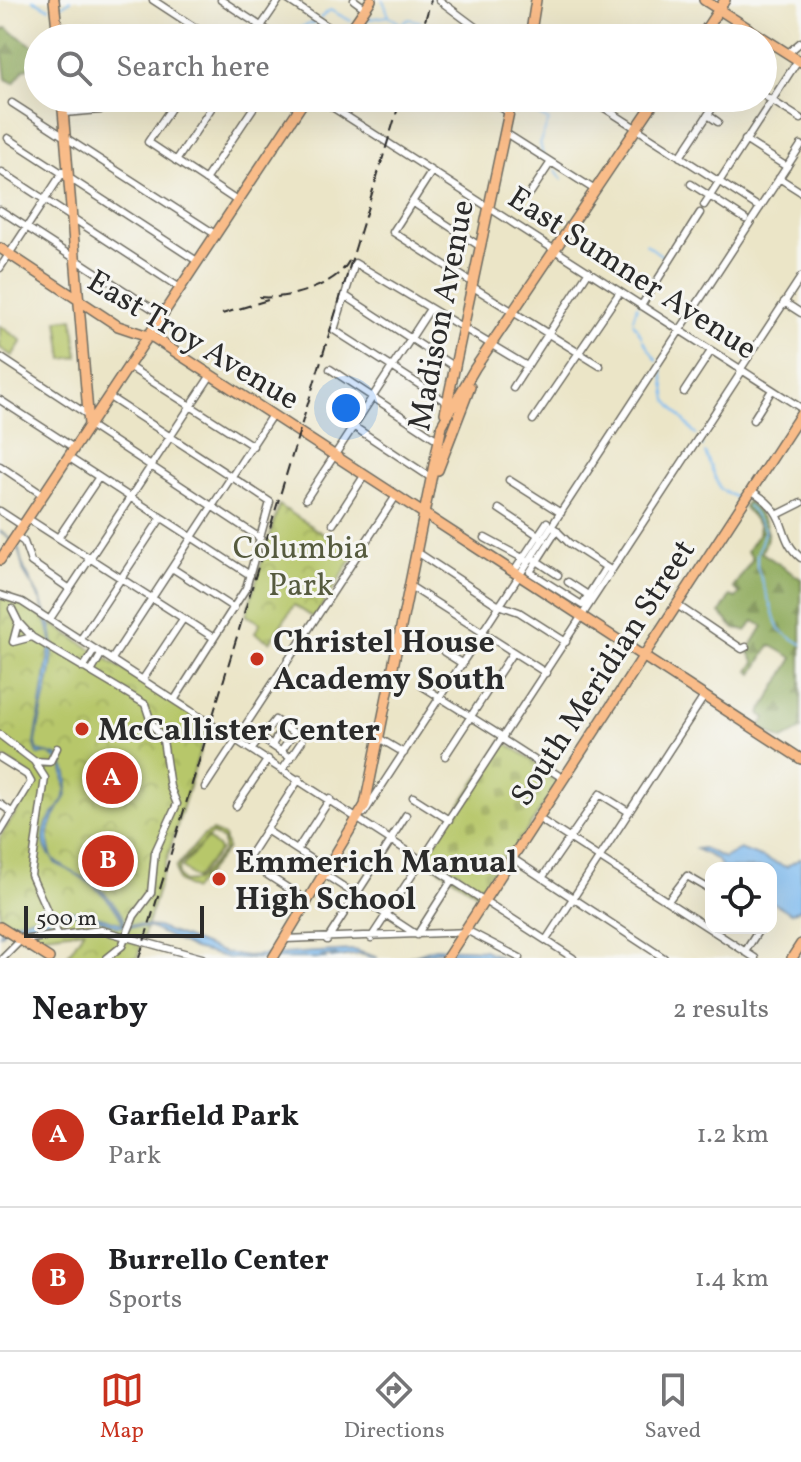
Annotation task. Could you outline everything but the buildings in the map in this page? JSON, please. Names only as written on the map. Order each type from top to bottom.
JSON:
[{"type":"main road","points":[[54,0],[57,24]]},
{"type":"main road","points":[[532,24],[536,0]]},
{"type":"main road","points":[[704,0],[718,3],[744,24]]},
{"type":"main road","points":[[704,24],[718,3]]},
{"type":"main road","points":[[707,24],[718,3]]},
{"type":"main road","points":[[354,24],[368,4]]},
{"type":"main road","points":[[777,47],[800,61]]},
{"type":"main road","points":[[1,557],[71,453],[88,420],[108,396],[296,112]]},
{"type":"main road","name":"Madison Avenue","points":[[267,958],[278,948],[357,817],[366,789],[508,112]]},
{"type":"main road","points":[[440,433],[492,344],[648,112]]},
{"type":"main road","points":[[64,113],[66,171],[88,420]]},
{"type":"main road","name":"East Troy Avenue","points":[[0,248],[123,329],[148,335],[211,375],[364,476],[519,572],[801,759]]},
{"type":"main road","points":[[434,473],[479,366]]},
{"type":"main road","name":"South Meridian Street","points":[[447,958],[801,414]]},
{"type":"main road","name":"Madison Avenue","points":[[434,473],[440,433]]},
{"type":"main road","name":"Madison Avenue","points":[[278,948],[303,898],[324,870]]},
{"type":"main road","points":[[9,935],[48,958]]},
{"type":"main road","points":[[9,935],[40,958]]},
{"type":"main road","points":[[792,958],[801,944]]},
{"type":"street","points":[[153,0],[190,24]]},
{"type":"street","points":[[221,0],[258,24]]},
{"type":"street","points":[[262,24],[279,0]]},
{"type":"street","points":[[288,0],[324,24]]},
{"type":"street","points":[[354,0],[368,4]]},
{"type":"street","points":[[439,0],[471,24]]},
{"type":"street","points":[[788,53],[801,42]]},
{"type":"street","points":[[777,94],[800,61]]},
{"type":"street","points":[[12,103],[24,110]]},
{"type":"street","points":[[777,104],[801,119]]},
{"type":"street","points":[[26,112],[215,234]]},
{"type":"street","points":[[64,113],[76,112]]},
{"type":"street","points":[[168,112],[148,142],[237,201]]},
{"type":"street","points":[[176,161],[209,112]]},
{"type":"street","points":[[205,180],[251,112]]},
{"type":"street","name":"East Sumner Avenue","points":[[340,112],[801,408]]},
{"type":"street","points":[[611,112],[760,208]]},
{"type":"street","points":[[680,157],[710,112]]},
{"type":"street","points":[[704,205],[764,112]]},
{"type":"street","points":[[708,115],[718,122]]},
{"type":"street","points":[[503,132],[595,190]]},
{"type":"street","points":[[8,138],[66,171],[197,261]]},
{"type":"street","points":[[745,140],[787,167]]},
{"type":"street","points":[[357,817],[378,793],[441,698],[519,572],[530,560],[801,145]]},
{"type":"street","points":[[531,192],[551,162]]},
{"type":"street","points":[[0,268],[66,171]]},
{"type":"street","points":[[432,171],[393,232],[600,366]]},
{"type":"street","points":[[2,172],[180,288]]},
{"type":"street","points":[[779,178],[801,192]]},
{"type":"street","points":[[691,184],[745,219]]},
{"type":"street","points":[[412,202],[481,247]]},
{"type":"street","points":[[0,210],[162,315]]},
{"type":"street","points":[[641,306],[700,213]]},
{"type":"street","points":[[448,403],[334,330],[356,263],[527,366]]},
{"type":"street","points":[[513,388],[589,271]]},
{"type":"street","points":[[371,938],[801,277]]},
{"type":"street","points":[[533,420],[620,292]]},
{"type":"street","points":[[344,295],[456,368]]},
{"type":"street","points":[[784,302],[801,313]]},
{"type":"street","points":[[306,499],[430,309]]},
{"type":"street","points":[[684,392],[711,351]]},
{"type":"street","points":[[0,357],[150,467],[260,538]]},
{"type":"street","points":[[128,366],[253,446]]},
{"type":"street","points":[[330,369],[373,397],[440,433]]},
{"type":"street","points":[[47,617],[70,589],[211,375]]},
{"type":"street","points":[[753,420],[772,390]]},
{"type":"street","points":[[108,396],[270,502],[250,575],[234,608],[175,699]]},
{"type":"street","points":[[0,400],[99,477],[250,575]]},
{"type":"street","points":[[112,659],[272,415]]},
{"type":"street","points":[[353,426],[434,473]]},
{"type":"street","points":[[0,466],[43,495]]},
{"type":"street","points":[[333,524],[364,476]]},
{"type":"street","points":[[58,538],[99,477]]},
{"type":"street","points":[[509,480],[561,513]]},
{"type":"street","points":[[752,491],[769,501],[779,514],[787,541],[801,558]]},
{"type":"street","points":[[205,787],[396,496]]},
{"type":"street","points":[[779,514],[801,503]]},
{"type":"street","points":[[499,509],[541,537]]},
{"type":"street","points":[[0,511],[58,538],[214,638]]},
{"type":"street","points":[[81,639],[161,518]]},
{"type":"street","points":[[552,526],[609,569]]},
{"type":"street","points":[[552,526],[541,537],[530,560],[530,572],[582,605],[591,597]]},
{"type":"street","points":[[485,538],[558,575]]},
{"type":"street","points":[[14,539],[33,564],[70,589]]},
{"type":"street","points":[[417,552],[566,642]]},
{"type":"street","points":[[172,568],[234,608]]},
{"type":"street","points":[[568,582],[591,597]]},
{"type":"street","points":[[410,586],[546,673]]},
{"type":"street","points":[[0,595],[19,600],[47,617],[573,958]]},
{"type":"street","points":[[677,605],[742,649],[746,647]]},
{"type":"street","points":[[12,609],[18,623],[32,637],[146,705],[151,722],[163,740],[170,787],[178,802],[155,852],[151,892],[133,917],[120,949],[107,958]]},
{"type":"street","points":[[143,679],[183,619]]},
{"type":"street","points":[[18,623],[13,642],[32,637]]},
{"type":"street","points":[[87,670],[99,651]]},
{"type":"street","points":[[444,652],[463,664]]},
{"type":"street","points":[[445,756],[513,652]]},
{"type":"street","points":[[422,686],[564,779]]},
{"type":"street","points":[[546,940],[705,695]]},
{"type":"street","points":[[252,749],[258,737],[275,720],[294,733],[281,752]]},
{"type":"street","points":[[272,745],[284,726]]},
{"type":"street","points":[[0,735],[34,761],[46,780]]},
{"type":"street","points":[[258,737],[291,758]]},
{"type":"street","points":[[377,737],[404,753]]},
{"type":"street","points":[[283,769],[302,741]]},
{"type":"street","points":[[34,761],[53,755],[31,872],[58,935]]},
{"type":"street","points":[[0,758],[31,780],[0,833]]},
{"type":"street","points":[[236,806],[268,759]]},
{"type":"street","points":[[299,779],[246,861],[303,898]]},
{"type":"street","points":[[366,789],[378,793]]},
{"type":"street","points":[[542,878],[598,796],[629,812]]},
{"type":"street","points":[[413,797],[449,820]]},
{"type":"street","points":[[297,850],[330,799]]},
{"type":"street","points":[[0,804],[13,813]]},
{"type":"street","points":[[327,940],[406,815]]},
{"type":"street","points":[[538,818],[755,958]]},
{"type":"street","points":[[266,830],[417,935]]},
{"type":"street","points":[[512,858],[664,958]]},
{"type":"street","points":[[668,901],[687,876],[705,886]]},
{"type":"street","points":[[417,935],[452,880]]},
{"type":"street","points":[[3,958],[9,935],[58,935],[101,930],[128,934],[182,955],[202,958]]},
{"type":"street","points":[[278,948],[327,940],[461,936],[472,933],[520,958]]},
{"type":"street","points":[[745,952],[756,934]]},
{"type":"green space","points":[[6,28],[24,40],[24,69],[14,83],[6,79],[0,32]]},
{"type":"green space","points":[[73,318],[78,357],[63,359],[58,320]]},
{"type":"green space","points":[[0,326],[22,341],[12,356],[0,348]]},
{"type":"green space","points":[[747,501],[767,530],[761,552],[801,579],[801,730],[782,740],[759,727],[766,718],[760,714],[793,658],[770,645],[753,674],[749,671],[755,662],[748,651],[763,626],[754,621],[746,631],[735,629],[720,613],[730,596],[736,598],[740,593],[733,588],[753,558],[747,551],[758,534],[759,525],[744,507]]},
{"type":"green space","name":"Columbia Park","points":[[279,505],[355,555],[314,618],[294,605],[270,642],[255,633],[260,623],[246,615]]},
{"type":"green space","points":[[0,598],[18,602],[208,724],[137,958],[66,958],[84,930],[22,938],[0,924],[0,837],[34,786],[31,776],[0,755]]},
{"type":"green space","points":[[503,741],[561,779],[482,897],[424,859]]},
{"type":"green space","points":[[212,831],[224,836],[227,849],[193,890],[178,881],[176,867],[203,836]],"holes":[[[212,834],[223,840],[223,852],[196,881],[183,882],[178,875],[180,865]]]},
{"type":"green space","points":[[207,838],[220,850],[195,879],[182,867]]},
{"type":"water","points":[[42,604],[51,628],[53,645],[36,743],[38,751],[47,753],[38,755],[35,744],[51,639]]},
{"type":"water","points":[[62,763],[68,784],[66,790]]},
{"type":"water","points":[[60,807],[49,832],[49,846],[54,859],[45,847],[44,837],[48,821]]},
{"type":"water","points":[[702,848],[724,858],[740,849],[773,862],[718,862],[696,849]]},
{"type":"water","points":[[801,858],[801,909],[791,913],[777,905],[777,863],[786,867]]},
{"type":"water","points":[[65,868],[106,895],[121,913],[125,924],[157,927],[225,953],[247,956],[354,950],[378,958],[359,954],[330,958],[337,955],[322,956],[325,958],[230,958],[194,949],[151,928],[116,926],[86,914],[65,914],[34,924],[7,927],[0,936],[4,924],[63,910],[85,912],[123,924],[103,894]]},
{"type":"water","points":[[435,948],[484,950],[503,958],[439,951],[406,958]]},
{"type":"waterway","points":[[33,0],[49,8]]},
{"type":"waterway","points":[[59,7],[71,0]]},
{"type":"waterway","points":[[383,0],[389,16]]},
{"type":"waterway","points":[[320,18],[330,10],[351,21]]},
{"type":"waterway","points":[[363,20],[389,16],[401,24],[409,19],[421,22]]},
{"type":"waterway","points":[[310,24],[316,22]]},
{"type":"waterway","points":[[532,112],[549,121],[540,142],[543,156]]},
{"type":"waterway","points":[[555,169],[562,179]]},
{"type":"waterway","points":[[646,244],[665,258],[662,267]]},
{"type":"waterway","points":[[657,274],[659,269]]},
{"type":"waterway","points":[[639,302],[654,277]]},
{"type":"waterway","points":[[633,319],[637,306]]},
{"type":"waterway","points":[[633,322],[642,337]]},
{"type":"waterway","points":[[643,340],[657,361]]},
{"type":"waterway","points":[[661,364],[667,400],[696,435]]},
{"type":"waterway","points":[[700,441],[703,447]]},
{"type":"waterway","points":[[705,453],[720,489],[740,500]]},
{"type":"waterway","points":[[748,506],[765,530],[757,554],[757,567],[779,630],[801,644]]},
{"type":"railway","points":[[424,24],[431,0]]},
{"type":"railway","points":[[139,958],[397,112]]},
{"type":"railway","points":[[259,297],[310,290],[333,278],[349,261]]},
{"type":"railway","points":[[222,314],[271,299]]},
{"type":"place","name":"Christel House Academy South","points":[[257,659]]},
{"type":"place","name":"McCallister Center","points":[[82,729]]},
{"type":"place","name":"Garfield Park","points":[[112,778]]},
{"type":"place","name":"Burrello Center","points":[[108,861]]},
{"type":"place","name":"Emmerich Manual High School","points":[[219,879]]}]
